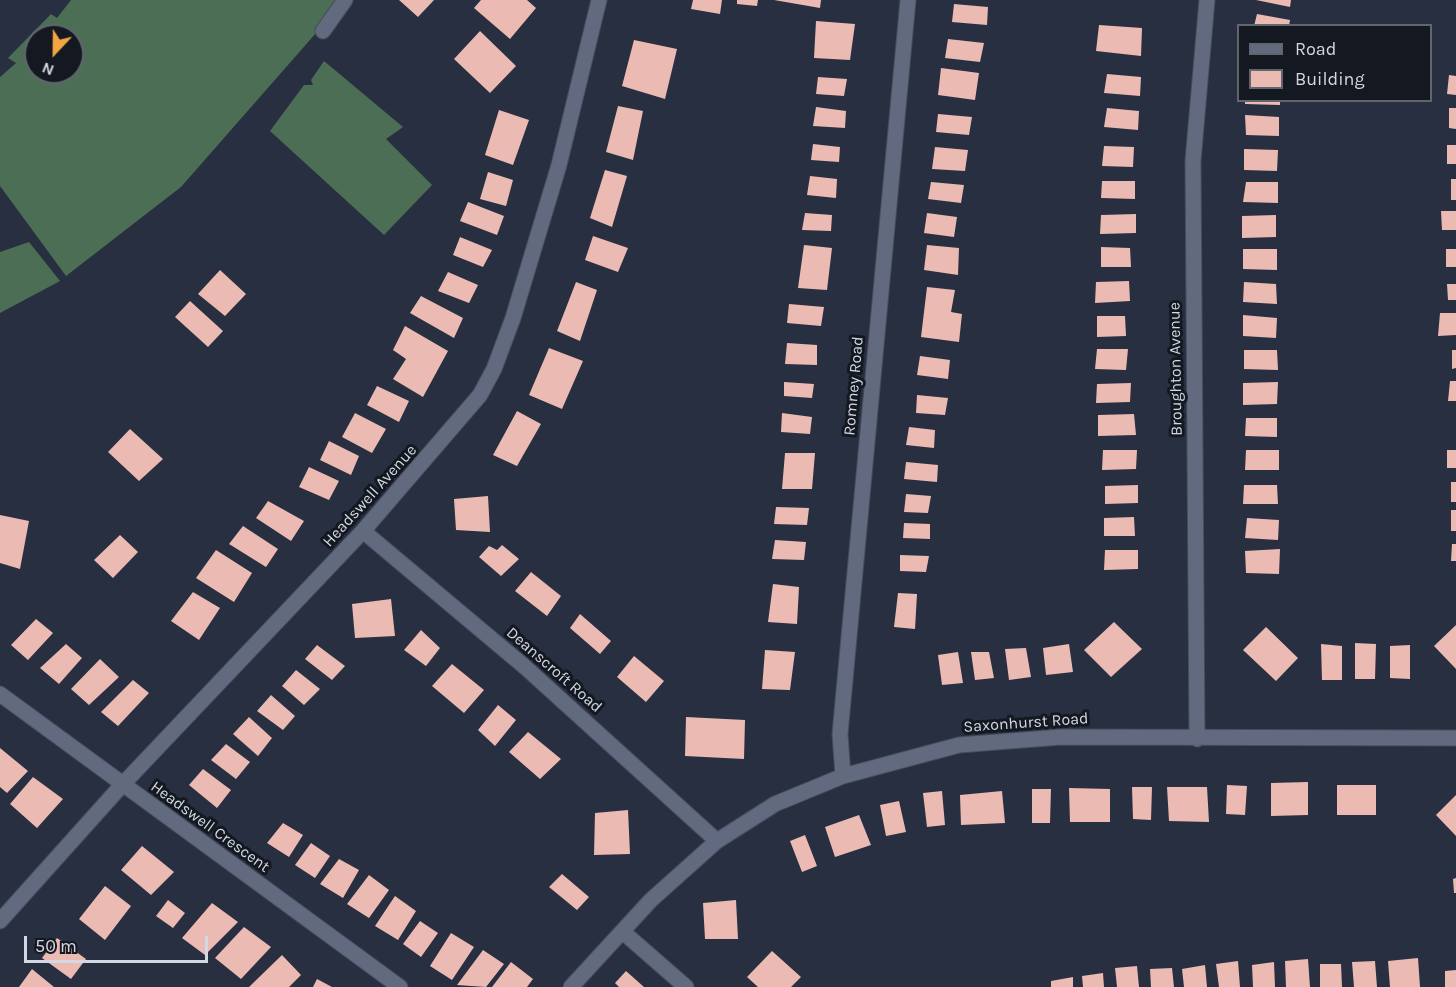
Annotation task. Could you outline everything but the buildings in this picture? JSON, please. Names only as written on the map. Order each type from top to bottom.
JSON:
[{"type":"street","points":[[323,31],[345,0]]},
{"type":"street","name":"Headswell Avenue","points":[[0,921],[122,785],[363,531],[480,395],[494,369],[513,318],[559,165],[599,0]]},
{"type":"street","name":"Romney Road","points":[[843,776],[840,734],[908,0]]},
{"type":"street","name":"Broughton Avenue","points":[[1197,738],[1193,161],[1207,0]]},
{"type":"street","name":"Deanscroft Road","points":[[363,531],[570,707],[717,842]]},
{"type":"street","name":"Headswell Crescent","points":[[0,694],[400,987]]},
{"type":"street","name":"Saxonhurst Road","points":[[571,987],[651,900],[717,842],[775,804],[843,776],[959,745],[1062,737],[1456,738]]},
{"type":"street","points":[[623,932],[686,987]]},
{"type":"green space","points":[[71,0],[345,0],[181,187],[66,276],[0,186],[0,77],[16,63],[8,58],[24,42],[24,84],[84,84],[84,24],[41,24],[51,14],[57,18]]},
{"type":"green space","points":[[324,61],[403,127],[386,139],[432,185],[384,235],[270,131],[304,85],[313,85],[311,80]]},
{"type":"green space","points":[[29,242],[60,281],[0,313],[0,252]]}]
